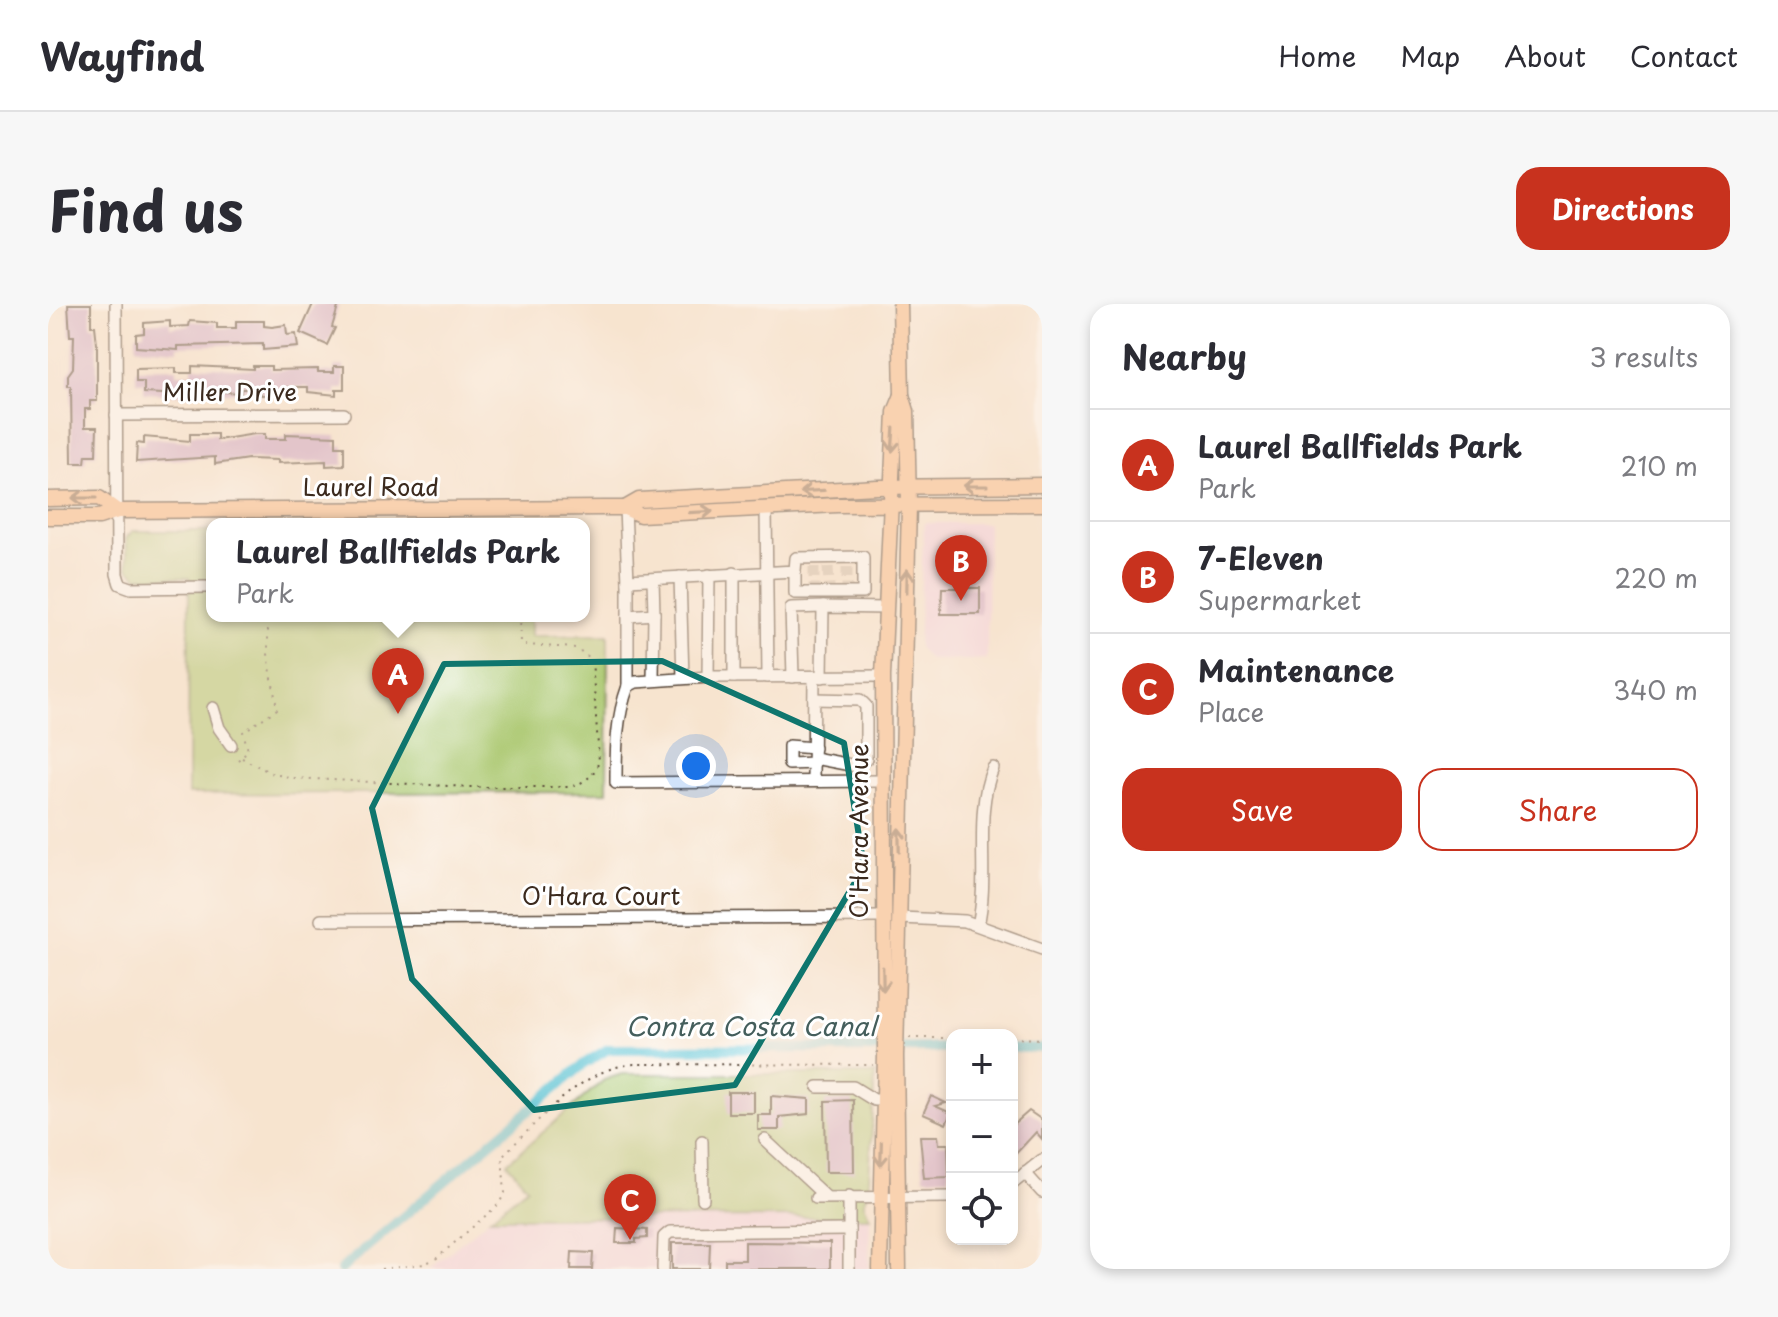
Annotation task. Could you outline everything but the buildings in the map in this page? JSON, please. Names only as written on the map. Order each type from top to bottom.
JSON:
[{"type":"main road","name":"O'Hara Avenue","points":[[880,1269],[883,1100],[891,1050],[901,918],[901,707],[909,486],[907,411],[902,395],[900,304]]},
{"type":"main road","name":"O'Hara Avenue","points":[[899,1269],[899,1196],[882,917],[882,781],[890,487],[895,412],[902,395]]},
{"type":"main road","name":"Laurel Road","points":[[625,508],[639,500],[909,486],[1042,485]]},
{"type":"main road","name":"Laurel Road","points":[[48,499],[99,498],[117,511]]},
{"type":"main road","name":"Laurel Road","points":[[48,517],[99,517],[117,511],[625,508],[640,515],[909,505],[1042,504]]},
{"type":"street","points":[[116,304],[120,584],[131,588],[206,587]]},
{"type":"street","name":"Miller Drive","points":[[116,415],[344,414]]},
{"type":"street","points":[[625,508],[628,686],[619,712],[615,739],[616,783],[882,781]]},
{"type":"street","points":[[766,509],[768,677]]},
{"type":"street","points":[[863,557],[863,593],[847,590],[795,593],[795,571],[796,558],[814,562],[847,562],[863,557]]},
{"type":"street","points":[[628,582],[795,571]]},
{"type":"street","points":[[734,573],[734,677]]},
{"type":"street","points":[[708,677],[709,575]]},
{"type":"street","points":[[680,577],[683,678]]},
{"type":"street","points":[[653,579],[653,679]]},
{"type":"street","points":[[813,781],[814,699],[829,590]]},
{"type":"street","points":[[793,677],[791,608],[886,608]]},
{"type":"street","points":[[628,616],[654,614]]},
{"type":"street","points":[[628,686],[653,679],[883,676]]},
{"type":"street","points":[[814,699],[860,700],[866,706],[863,762],[856,766],[814,756]]},
{"type":"street","points":[[213,708],[219,728],[231,745]]},
{"type":"street","points":[[978,925],[984,890],[986,786],[993,768]]},
{"type":"street","name":"O'Hara Court","points":[[321,920],[882,917]]},
{"type":"street","points":[[901,918],[941,919],[978,925],[1042,949]]},
{"type":"street","points":[[818,1087],[853,1087],[874,1100],[883,1100]]},
{"type":"street","points":[[765,1140],[820,1197],[946,1197]]},
{"type":"street","points":[[702,1141],[703,1199]]},
{"type":"street","points":[[1018,1179],[1042,1160]]},
{"type":"street","points":[[1025,1173],[1042,1192]]},
{"type":"street","points":[[849,1196],[849,1269]]},
{"type":"street","points":[[663,1269],[664,1237],[670,1232],[849,1230]]},
{"type":"path","points":[[268,622],[268,666],[277,709],[274,714],[243,732],[248,744],[240,759],[273,774],[294,778],[469,787],[571,787],[582,783],[596,770],[599,761],[592,659],[576,648],[525,645],[521,642],[520,622]]},
{"type":"path","points":[[263,637],[268,637]]},
{"type":"path","points":[[1018,1038],[1042,1039]]},
{"type":"path","points":[[381,1269],[415,1266],[437,1258],[498,1205],[505,1193],[502,1156],[582,1083],[606,1068],[891,1050],[946,1039]]},
{"type":"highlighted area","points":[[662,661],[844,743],[864,867],[735,1085],[534,1110],[412,979],[372,808],[444,664]]},
{"type":"shaded area","points":[[924,523],[988,523],[987,660],[929,660],[918,647]]},
{"type":"shaded area","points":[[870,1217],[869,1269],[430,1269],[490,1218]]},
{"type":"green space","points":[[133,531],[206,531],[206,622],[531,622],[531,636],[608,635],[607,792],[188,794],[189,578],[138,577],[128,568],[126,538]]},
{"type":"green space","points":[[622,1074],[875,1074],[869,1180],[864,1204],[870,1217],[490,1218],[527,1187],[507,1163],[604,1080]]},
{"type":"waterway","name":"Contra Costa Canal","points":[[341,1269],[584,1064],[608,1049],[946,1048]]},
{"type":"waterway","name":"Contra Costa Canal","points":[[1018,1048],[1042,1048]]},
{"type":"tunnel","points":[[814,567],[814,587]]},
{"type":"tunnel","points":[[828,567],[829,586]]},
{"type":"tunnel","points":[[847,567],[847,586]]},
{"type":"place","name":"7-Eleven","points":[[961,601]]},
{"type":"place","name":"Laurel Ballfields Park","points":[[398,714]]},
{"type":"place","name":"Maintenance","points":[[630,1240]]}]
